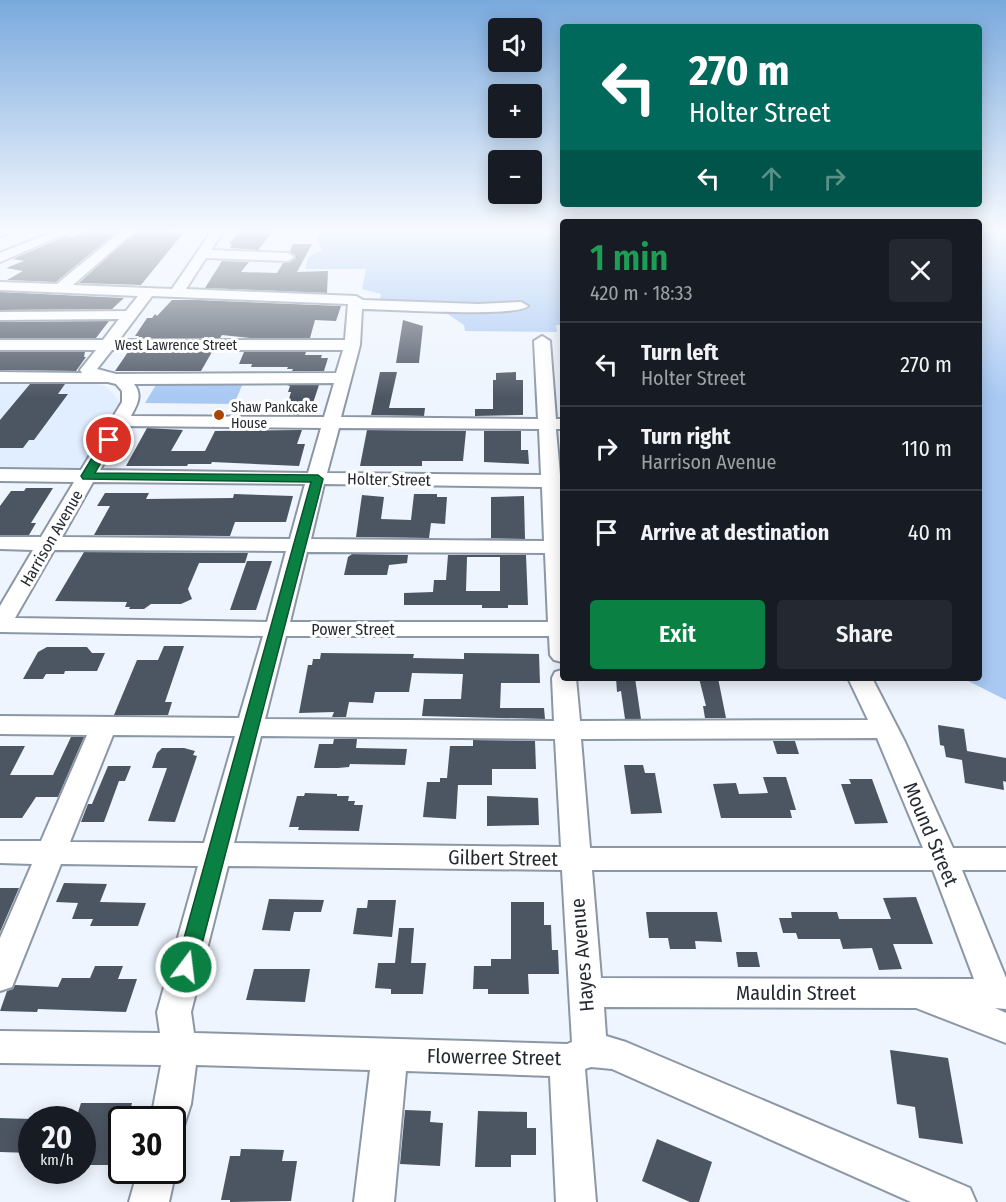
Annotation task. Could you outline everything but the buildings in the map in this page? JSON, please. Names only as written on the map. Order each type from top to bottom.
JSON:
[{"type":"street","points":[[22,286],[478,308],[521,306]]},
{"type":"street","points":[[176,293],[181,286]]},
{"type":"street","points":[[115,379],[88,370],[148,292]]},
{"type":"street","points":[[172,1106],[179,1079],[180,1049],[174,1012],[344,378],[352,345],[355,302]]},
{"type":"street","points":[[0,315],[130,315]]},
{"type":"street","points":[[542,341],[555,424],[557,481],[555,547],[560,606]]},
{"type":"street","name":"West Lawrence Street","points":[[0,345],[352,345]]},
{"type":"street","points":[[0,377],[344,378]]},
{"type":"street","name":"Harrison Avenue","points":[[0,625],[119,421],[131,396],[126,384],[115,379]]},
{"type":"street","points":[[119,421],[555,424]]},
{"type":"street","name":"Holter Street","points":[[0,476],[557,481]]},
{"type":"street","points":[[0,543],[555,547]]},
{"type":"street","name":"Power Street","points":[[0,625],[277,629],[560,629]]},
{"type":"street","name":"Hayes Avenue","points":[[564,681],[586,992],[578,1056],[576,1202]]},
{"type":"street","name":"Mound Street","points":[[861,681],[943,859],[1001,994]]},
{"type":"street","points":[[0,725],[567,730],[885,729]]},
{"type":"street","points":[[0,977],[103,727]]},
{"type":"street","name":"Gilbert Street","points":[[0,852],[575,859],[1006,859]]},
{"type":"street","name":"Mauldin Street","points":[[586,992],[1001,994]]},
{"type":"street","points":[[912,994],[1006,1028]]},
{"type":"street","name":"Flowerree Street","points":[[1,1051],[180,1049],[578,1056],[614,1053],[956,1202]]},
{"type":"street","points":[[374,1202],[390,1054]]},
{"type":"street","points":[[149,1202],[154,1184]]},
{"type":"shaded area","points":[[363,286],[560,286],[560,325],[556,325],[557,332],[465,331],[464,325],[443,311],[378,310],[381,294],[362,289]]},
{"type":"shaded area","points":[[982,286],[1006,286],[1006,700],[968,681],[982,681]]},
{"type":"shaded area","points":[[0,379],[81,379],[106,387],[114,394],[119,402],[119,408],[81,472],[0,471]]},
{"type":"shaded area","points":[[244,381],[234,404],[145,403],[157,383]]},
{"type":"place","name":"Shaw Pankcake House","points":[[219,415]]},
{"type":"route","points":[[109,440],[87,476],[318,479],[186,967]]}]
